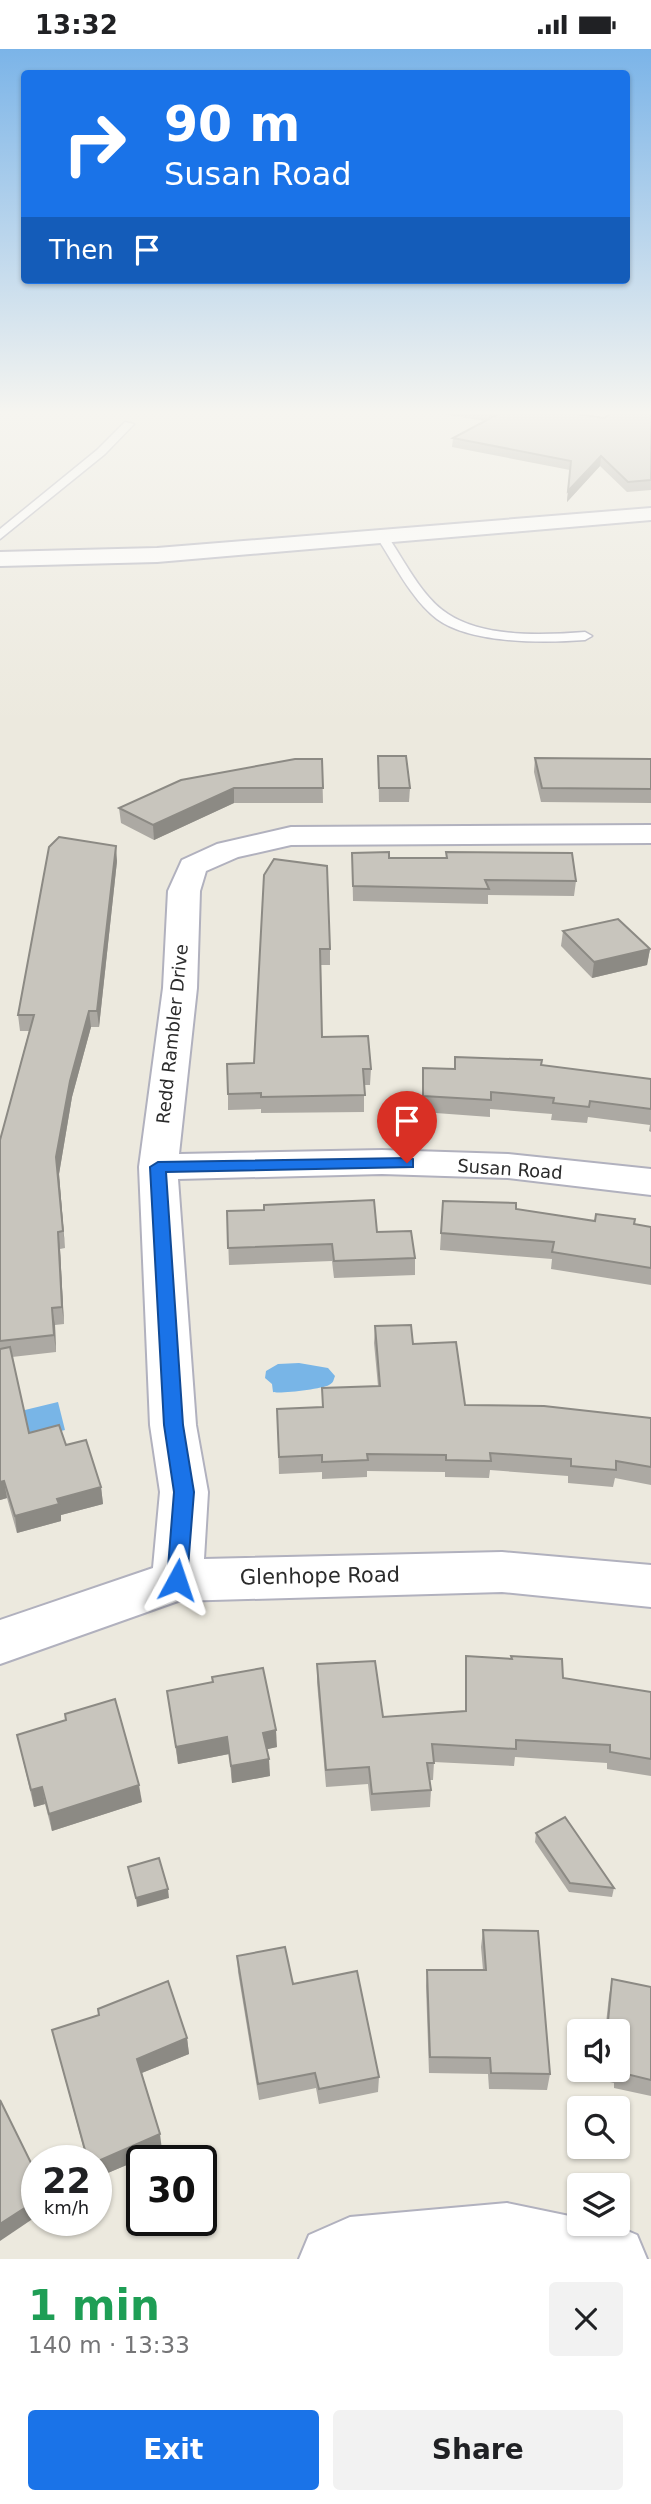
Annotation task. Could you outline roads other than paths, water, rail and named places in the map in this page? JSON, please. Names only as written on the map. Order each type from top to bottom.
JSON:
[{"type":"street","points":[[0,559],[157,555],[613,517]]},
{"type":"street","name":"Redd Rambler Drive","points":[[177,1580],[184,1492],[173,1425],[158,1167],[180,988],[184,891],[193,866],[228,850],[291,836],[649,840]]},
{"type":"street","name":"Susan Road","points":[[158,1167],[382,1162],[508,1166],[651,1182]]},
{"type":"street","name":"Glenhope Road","points":[[0,1642],[177,1580],[502,1572],[651,1586]]},
{"type":"street","points":[[333,2259],[350,2251],[507,2237],[613,2259]]},
{"type":"lane","points":[[0,535],[21,517]]},
{"type":"lane","points":[[382,536],[444,618],[525,637],[548,639],[585,636]]},
{"type":"water","points":[[299,1363],[328,1368],[335,1376],[333,1381],[318,1388],[273,1392],[272,1384],[265,1378],[266,1371],[278,1364]]},
{"type":"water","points":[[58,1402],[65,1430],[3,1445],[0,1416]]}]
